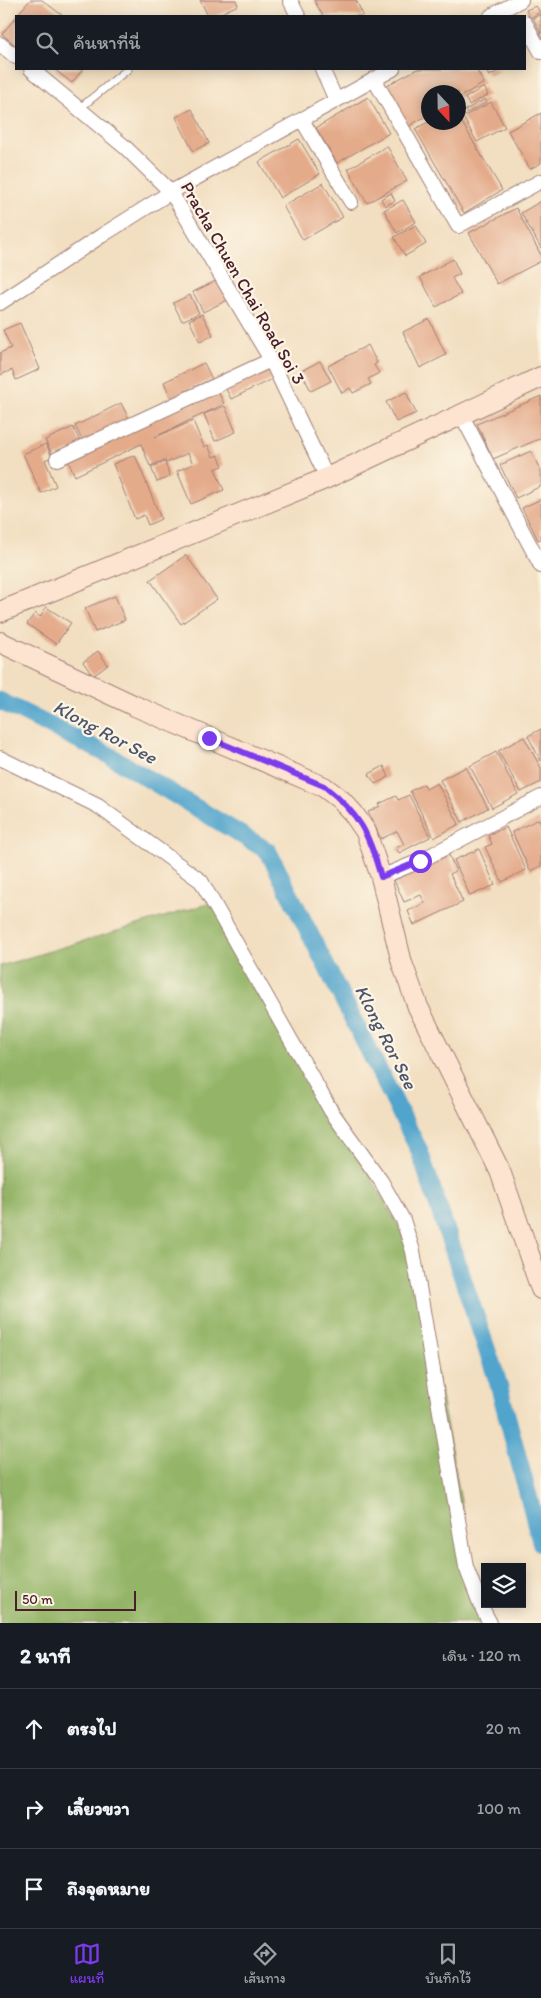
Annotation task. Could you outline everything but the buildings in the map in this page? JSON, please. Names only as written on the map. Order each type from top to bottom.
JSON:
[{"type":"street","points":[[290,0],[298,15]]},
{"type":"street","points":[[494,15],[519,7]]},
{"type":"street","points":[[526,25],[541,52]]},
{"type":"street","points":[[0,44],[15,56]]},
{"type":"street","name":"Pracha Chuen Chai Road Soi 3","points":[[32,70],[80,108],[151,171],[171,192],[271,360],[327,478]]},
{"type":"street","points":[[322,70],[336,100]]},
{"type":"street","points":[[0,303],[171,192],[391,70]]},
{"type":"street","points":[[374,79],[458,226],[541,181]]},
{"type":"street","points":[[302,120],[350,202]]},
{"type":"street","points":[[57,459],[271,360]]},
{"type":"street","points":[[0,612],[327,478],[541,377]]},
{"type":"street","points":[[461,414],[541,566]]},
{"type":"street","points":[[0,642],[135,706],[324,786],[340,799],[360,822],[371,843],[402,963],[418,1007],[500,1171],[541,1289]]},
{"type":"street","points":[[0,758],[98,806],[201,881],[332,1111],[382,1181],[403,1220],[412,1251],[466,1567],[481,1606],[490,1623]]},
{"type":"street","points":[[381,877],[420,861],[541,797]]},
{"type":"lane","points":[[80,108],[127,70]]},
{"type":"green space","points":[[214,902],[413,1251],[481,1608],[489,1623],[0,1623],[0,966]]},
{"type":"waterway","name":"Klong Ror See","points":[[0,701],[107,754],[268,851],[419,1150],[497,1379],[541,1543]]},
{"type":"route","points":[[209,738],[324,786],[340,799],[360,822],[371,843],[381,877],[420,861]]}]
